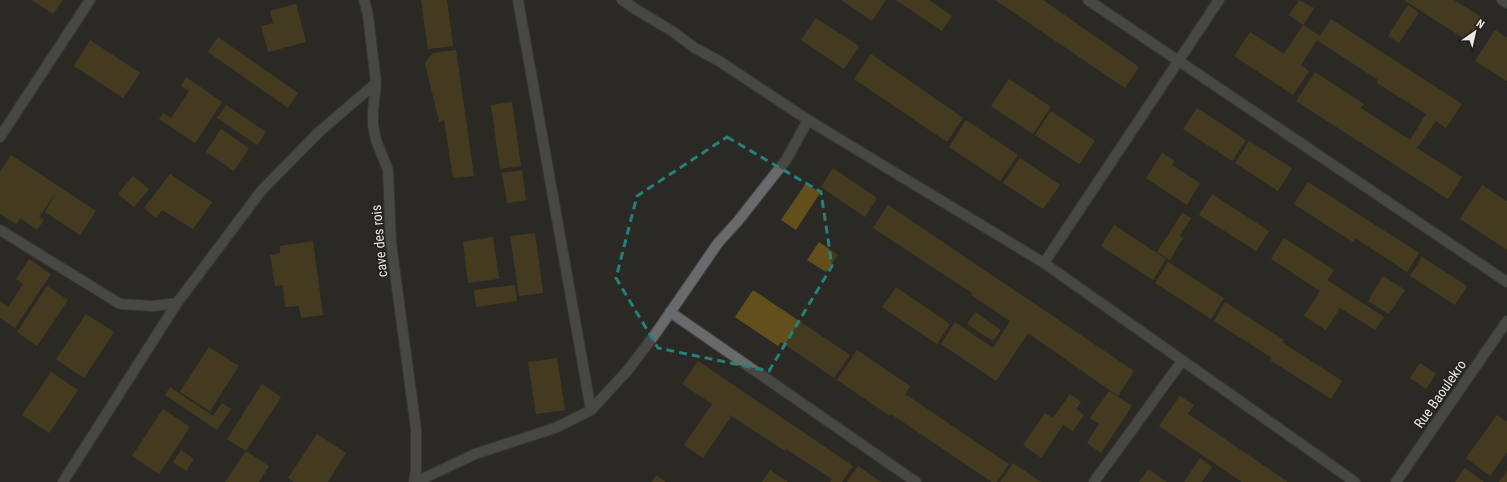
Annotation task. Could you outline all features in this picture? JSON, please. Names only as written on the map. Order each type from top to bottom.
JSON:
[{"type":"street","points":[[0,137],[90,0]]},
{"type":"street","name":"cave des rois","points":[[364,0],[368,15],[376,83],[373,125],[376,140],[388,170],[391,243],[416,429],[415,482]]},
{"type":"street","points":[[518,0],[591,410]]},
{"type":"street","points":[[622,0],[672,31],[694,48],[718,61],[808,120],[1044,263],[1355,482]]},
{"type":"street","points":[[1088,0],[1507,282]]},
{"type":"street","points":[[1044,263],[1219,0]]},
{"type":"street","points":[[1502,0],[1507,3]]},
{"type":"street","points":[[63,482],[178,303],[261,192],[319,132],[376,83]]},
{"type":"street","points":[[415,482],[474,454],[555,428],[591,410],[628,370],[718,243],[742,216],[786,160],[808,120]]},
{"type":"street","points":[[0,230],[120,304],[153,306],[178,303]]},
{"type":"street","points":[[670,312],[916,482]]},
{"type":"street","name":"Rue Baoulekro","points":[[1396,482],[1507,321]]},
{"type":"street","points":[[1094,482],[1182,361]]},
{"type":"highlighted area","points":[[727,137],[821,192],[832,266],[769,371],[658,348],[616,278],[637,196]]},
{"type":"building","points":[[32,0],[63,0],[53,14]]},
{"type":"building","points":[[421,0],[447,0],[453,46],[428,49]]},
{"type":"building","points":[[841,0],[886,0],[872,21]]},
{"type":"building","points":[[896,0],[929,0],[952,16],[942,31]]},
{"type":"building","points":[[995,0],[1043,0],[1139,67],[1125,88]]},
{"type":"building","points":[[1299,0],[1314,8],[1303,25],[1289,15]]},
{"type":"building","points":[[1404,0],[1454,0],[1483,18],[1468,41]]},
{"type":"building","points":[[296,4],[306,42],[268,52],[261,26],[273,23],[270,11]]},
{"type":"building","points":[[1408,5],[1419,13],[1399,43],[1388,36]]},
{"type":"building","points":[[816,18],[859,46],[844,69],[801,40]]},
{"type":"building","points":[[1331,19],[1462,104],[1446,128],[1436,121],[1417,148],[1462,177],[1448,199],[1296,101],[1315,72],[1364,104],[1361,108],[1410,140],[1426,114],[1377,83],[1378,80],[1317,40],[1301,65],[1309,71],[1293,95],[1234,56],[1250,32],[1284,54],[1303,25],[1320,36]]},
{"type":"building","points":[[1495,30],[1507,38],[1507,81],[1475,61]]},
{"type":"building","points":[[218,37],[298,93],[288,108],[208,52]]},
{"type":"building","points":[[90,40],[140,73],[123,98],[74,66]]},
{"type":"building","points":[[456,50],[474,176],[453,178],[444,120],[439,122],[425,63],[433,53]]},
{"type":"building","points":[[871,54],[963,118],[947,142],[854,79]]},
{"type":"building","points":[[186,77],[222,102],[195,143],[159,119],[163,113],[171,118],[189,91],[181,86]]},
{"type":"building","points":[[1009,79],[1051,107],[1033,134],[991,106]]},
{"type":"building","points":[[512,102],[521,166],[500,169],[491,105]]},
{"type":"building","points":[[226,105],[266,132],[257,145],[217,118]]},
{"type":"building","points":[[1197,108],[1246,140],[1232,161],[1183,129]]},
{"type":"building","points":[[1051,111],[1095,141],[1079,164],[1035,135]]},
{"type":"building","points":[[966,120],[1018,155],[1000,181],[949,147]]},
{"type":"building","points":[[221,129],[249,148],[234,171],[206,152]]},
{"type":"building","points":[[1249,141],[1292,168],[1278,191],[1235,163]]},
{"type":"building","points":[[1162,153],[1175,161],[1172,165],[1200,183],[1187,205],[1146,178]]},
{"type":"building","points":[[11,155],[96,211],[80,235],[45,212],[57,191],[39,217],[44,220],[37,230],[20,218],[16,224],[0,214],[0,172]]},
{"type":"building","points":[[1020,158],[1060,185],[1043,209],[1003,183]]},
{"type":"building","points":[[833,168],[877,198],[865,217],[821,187]]},
{"type":"building","points":[[522,170],[526,200],[507,203],[502,173]]},
{"type":"building","points":[[170,174],[212,202],[193,229],[162,210],[156,218],[144,208]]},
{"type":"building","points":[[133,176],[149,189],[134,207],[118,194]]},
{"type":"building","points":[[1308,182],[1419,253],[1407,272],[1355,238],[1353,242],[1294,204]]},
{"type":"building","points":[[806,183],[820,193],[796,230],[781,220]]},
{"type":"building","points":[[1482,185],[1507,201],[1507,250],[1460,219]]},
{"type":"building","points":[[1212,194],[1269,231],[1256,251],[1199,215]]},
{"type":"building","points":[[888,205],[1134,371],[1118,396],[1028,333],[996,381],[941,344],[955,322],[993,348],[1010,321],[971,295],[972,293],[873,228]]},
{"type":"building","points":[[1182,213],[1191,218],[1180,236],[1183,238],[1170,260],[1157,252]]},
{"type":"building","points":[[1114,225],[1166,259],[1153,280],[1101,246]]},
{"type":"building","points":[[535,233],[543,293],[519,296],[510,236]]},
{"type":"building","points":[[493,237],[499,279],[468,283],[463,242]]},
{"type":"building","points":[[1284,238],[1334,270],[1327,280],[1384,317],[1375,330],[1340,308],[1326,330],[1304,316],[1320,291],[1271,259]]},
{"type":"building","points":[[313,241],[323,315],[301,318],[299,306],[285,307],[283,285],[275,286],[270,255],[280,253],[280,246]]},
{"type":"building","points":[[819,242],[838,255],[826,272],[807,260]]},
{"type":"building","points":[[1422,257],[1467,286],[1455,305],[1410,276]]},
{"type":"building","points":[[29,259],[51,274],[15,328],[0,318],[0,301],[8,307],[23,284],[16,279]]},
{"type":"building","points":[[1168,262],[1224,298],[1211,319],[1155,283]]},
{"type":"building","points":[[1383,276],[1405,290],[1389,314],[1368,301]]},
{"type":"building","points":[[515,285],[517,301],[476,307],[474,290]]},
{"type":"building","points":[[47,286],[68,300],[37,346],[17,332]]},
{"type":"building","points":[[896,287],[950,324],[937,344],[882,307]]},
{"type":"building","points":[[753,290],[850,355],[834,378],[781,342],[778,346],[735,317]]},
{"type":"building","points":[[1225,302],[1284,340],[1282,342],[1342,381],[1331,399],[1270,360],[1272,358],[1214,321]]},
{"type":"building","points":[[975,312],[1001,330],[993,341],[967,324]]},
{"type":"building","points":[[86,314],[114,332],[84,378],[56,359]]},
{"type":"building","points":[[209,347],[239,366],[210,411],[180,392]]},
{"type":"building","points":[[857,350],[910,386],[905,394],[1009,464],[997,482],[992,482],[891,414],[890,416],[837,380]]},
{"type":"building","points":[[557,358],[565,410],[536,414],[528,362]]},
{"type":"building","points":[[698,361],[853,466],[842,482],[830,482],[832,479],[728,414],[731,417],[703,458],[684,445],[712,404],[682,384]]},
{"type":"building","points":[[1420,363],[1436,374],[1426,389],[1410,378]]},
{"type":"building","points":[[51,372],[78,390],[49,433],[22,415]]},
{"type":"building","points":[[262,384],[281,397],[246,451],[227,439]]},
{"type":"building","points":[[170,387],[213,416],[222,403],[231,409],[217,430],[165,395]]},
{"type":"building","points":[[1109,391],[1132,406],[1101,453],[1087,443],[1099,424],[1090,418]]},
{"type":"building","points":[[1070,394],[1081,402],[1076,409],[1084,415],[1073,431],[1063,425],[1041,458],[1023,445],[1045,413],[1053,418]]},
{"type":"building","points":[[1180,396],[1194,405],[1188,414],[1288,482],[1242,482],[1159,426]]},
{"type":"building","points":[[163,409],[190,427],[159,474],[132,456]]},
{"type":"building","points":[[1497,415],[1507,422],[1507,452],[1490,476],[1466,458]]},
{"type":"building","points":[[317,434],[346,453],[328,482],[294,482],[288,478]]},
{"type":"building","points":[[181,450],[194,459],[186,471],[173,462]]},
{"type":"building","points":[[246,451],[269,466],[259,482],[225,482]]},
{"type":"building","points":[[1200,458],[1212,467],[1202,482],[1184,482]]},
{"type":"building","points":[[1013,463],[1041,482],[1000,482]]},
{"type":"building","points":[[858,466],[881,482],[847,482]]},
{"type":"building","points":[[1465,468],[1484,482],[1455,482]]},
{"type":"building","points":[[1148,469],[1167,482],[1139,482]]},
{"type":"building","points":[[770,470],[788,482],[762,482]]},
{"type":"building","points":[[1507,471],[1507,482],[1499,482]]},
{"type":"building","points":[[656,475],[666,482],[652,482]]}]
